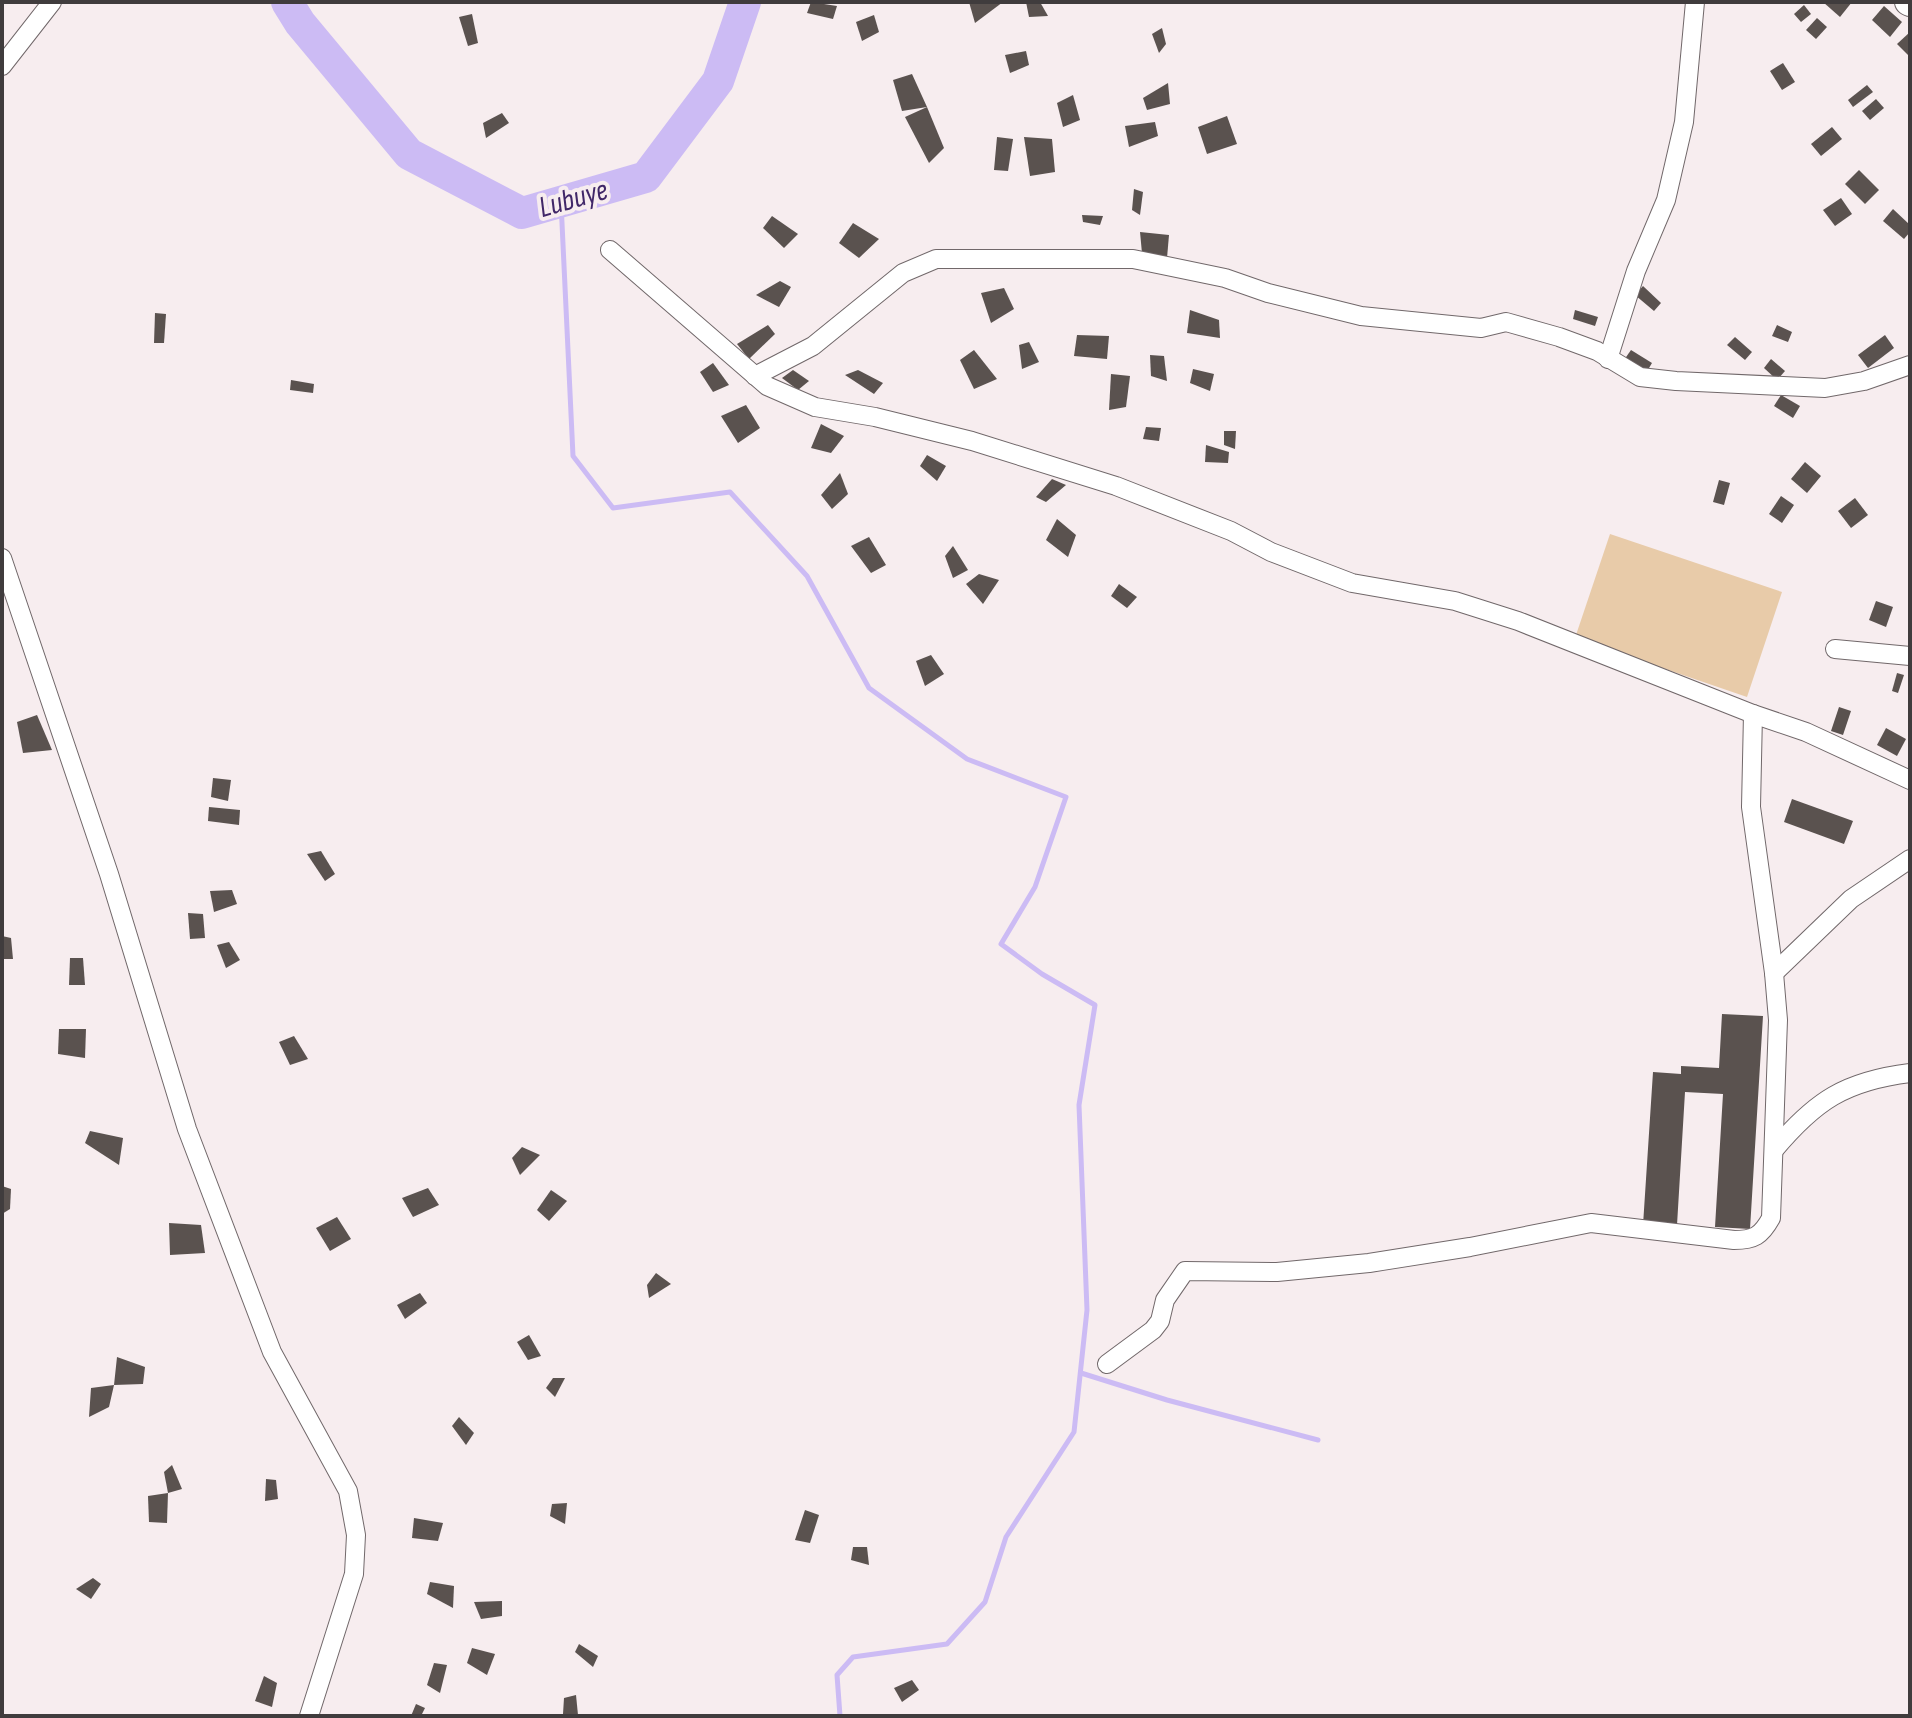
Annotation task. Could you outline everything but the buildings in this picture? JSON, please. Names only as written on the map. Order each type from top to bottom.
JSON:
[{"type":"street","points":[[2,66],[52,2]]},
{"type":"street","points":[[1608,359],[1636,271],[1666,200],[1684,122],[1695,2]]},
{"type":"street","points":[[610,250],[767,386],[815,407],[875,417],[972,441],[1116,486],[1231,531],[1283,558],[1352,583],[1455,601],[1518,621],[1806,732],[1910,780]]},
{"type":"street","points":[[755,376],[813,346],[903,273],[936,259],[1133,259],[1225,278],[1268,293],[1361,316],[1481,328],[1506,322],[1597,351],[1640,377],[1676,381],[1825,388],[1864,381],[1910,365]]},
{"type":"street","points":[[2,558],[109,874],[187,1129],[272,1352],[348,1491],[356,1535],[354,1574],[309,1716]]},
{"type":"street","points":[[1835,649],[1910,656]]},
{"type":"street","points":[[1107,1364],[1153,1330],[1160,1321],[1165,1300],[1185,1271],[1277,1272],[1369,1263],[1591,1223],[1750,1240],[1762,1235],[1771,1218],[1778,1020],[1751,807],[1753,714]]},
{"type":"street","points":[[1774,973],[1851,899],[1910,859]]},
{"type":"street","points":[[1774,1150],[1817,1105],[1854,1085],[1910,1073]]},
{"type":"shaded area","points":[[1610,534],[1782,592],[1747,697],[1575,638]]},
{"type":"waterway","name":"Lubuye","points":[[287,2],[300,23],[409,154],[522,213],[646,177],[718,81],[745,2]]},
{"type":"waterway","points":[[561,202],[573,456],[613,508],[730,492],[807,576],[869,688],[967,759],[1066,797],[1035,887],[1001,944],[1042,974],[1095,1005],[1079,1105],[1087,1310],[1074,1432],[1006,1537],[985,1602],[947,1644],[853,1657],[837,1675],[840,1716]]},
{"type":"waterway","points":[[1081,1373],[1167,1400],[1318,1440]]}]
